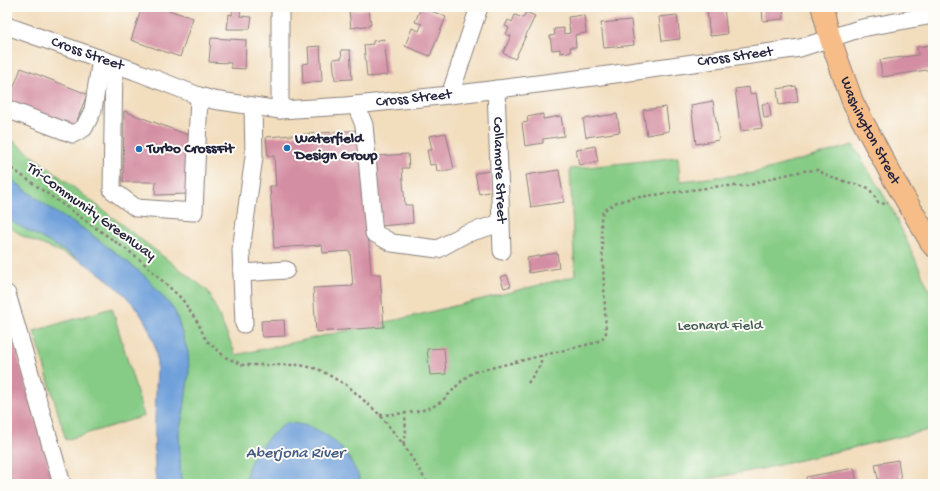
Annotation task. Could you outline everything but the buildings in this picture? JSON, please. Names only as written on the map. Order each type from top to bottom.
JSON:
[{"type":"main road","name":"Washington Street","points":[[822,7],[830,38],[853,103],[902,194],[933,246]]},
{"type":"street","points":[[280,7],[280,110]]},
{"type":"street","points":[[450,95],[479,7]]},
{"type":"street","name":"Cross Street","points":[[7,26],[107,61],[199,96],[253,107],[280,110],[356,105],[450,95],[601,76],[800,48],[862,28],[933,15]]},
{"type":"street","points":[[107,61],[112,190],[136,208],[194,212],[199,96]]},
{"type":"street","points":[[7,109],[73,134],[84,128],[93,110],[107,61]]},
{"type":"street","name":"Collamore Street","points":[[496,89],[502,251]]},
{"type":"street","points":[[356,105],[364,125],[374,233],[392,243],[438,249],[465,234],[501,223]]},
{"type":"street","points":[[244,324],[241,250],[254,157],[253,107]]},
{"type":"street","points":[[242,272],[286,270]]},
{"type":"street","points":[[7,294],[62,484]]},
{"type":"path","name":"Tri-Community Greenway","points":[[7,165],[137,257],[182,299],[198,323],[206,340],[225,357],[243,365],[300,365],[318,369],[348,386],[380,415],[403,444],[428,484]]},
{"type":"path","points":[[380,415],[405,413],[438,404],[463,378],[474,372],[594,343],[602,338],[606,333],[601,219],[604,211],[617,202],[721,186],[747,186],[776,177],[803,171],[818,170],[829,176],[869,188],[878,202],[885,204],[902,194]]},
{"type":"path","points":[[528,383],[541,364],[541,355]]},
{"type":"path","points":[[403,444],[406,434],[405,413]]},
{"type":"green space","name":"Leonard Field","points":[[7,136],[208,291],[236,355],[418,315],[575,276],[570,169],[678,157],[680,181],[754,173],[853,145],[892,209],[933,298],[933,429],[766,468],[681,484],[172,484],[174,339],[108,272],[24,237],[7,225]]},
{"type":"green space","points":[[112,308],[144,416],[66,440],[34,331]]},
{"type":"water","points":[[7,176],[58,214],[85,230],[120,256],[147,278],[175,311],[188,352],[189,372],[184,410],[179,433],[181,484],[156,484],[154,449],[157,362],[149,329],[136,307],[118,288],[75,257],[7,219]]},
{"type":"water","name":"Aberjona River","points":[[286,423],[300,424],[313,428],[334,441],[350,460],[362,484],[247,484],[249,466],[258,449]]},
{"type":"place","name":"Waterfield Design Group","points":[[287,148]]},
{"type":"place","name":"Turbo CrossFit","points":[[139,149]]}]
